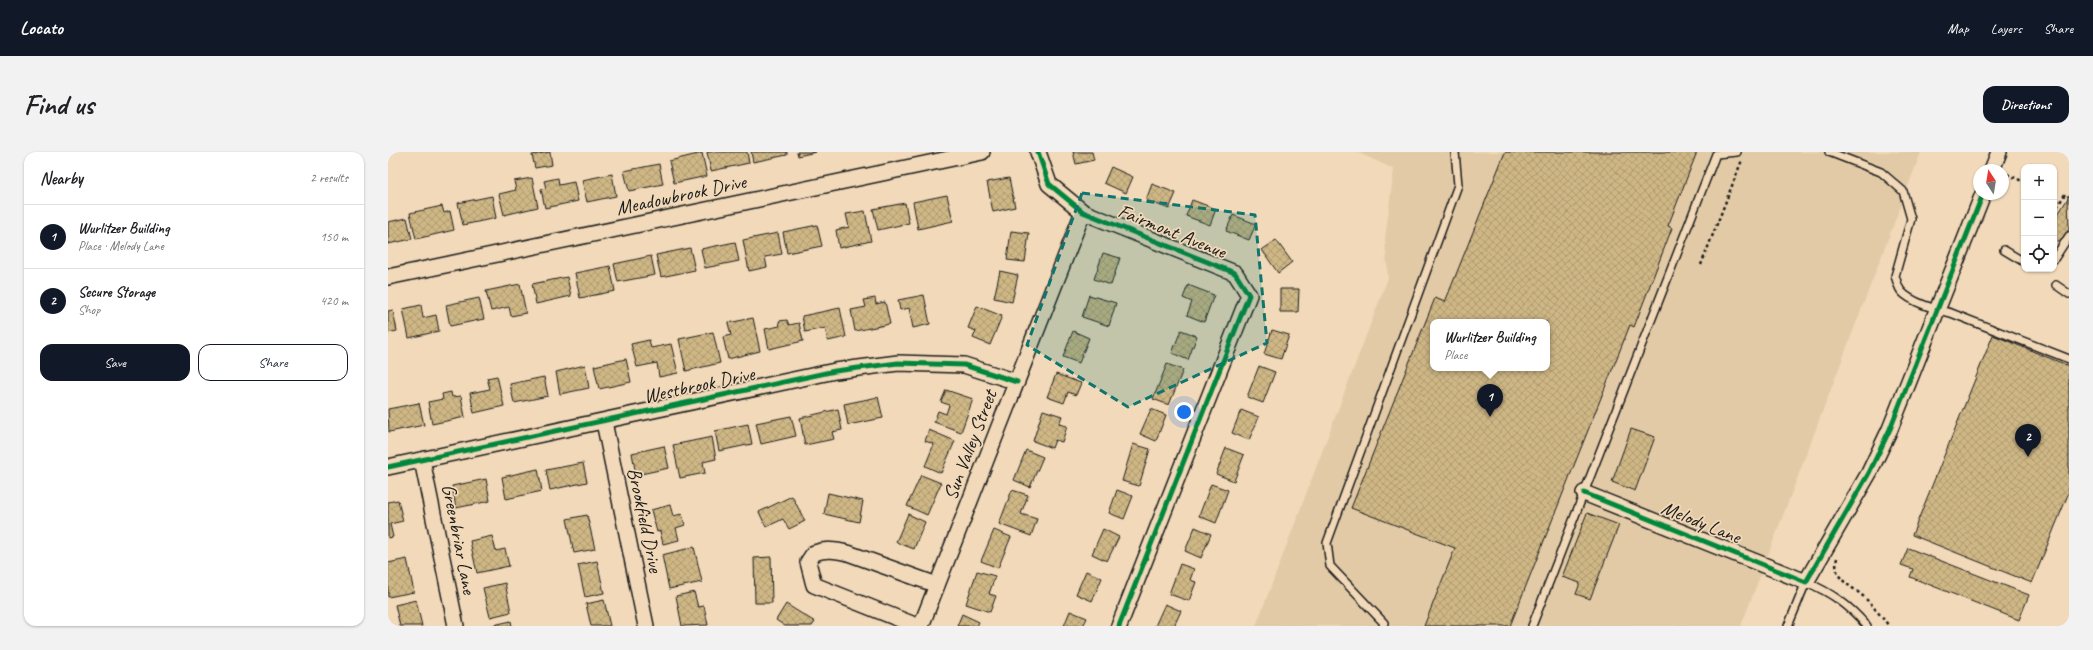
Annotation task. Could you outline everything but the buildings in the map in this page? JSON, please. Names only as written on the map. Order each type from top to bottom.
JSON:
[{"type":"street","name":"Meadowbrook Drive","points":[[388,277],[982,152]]},
{"type":"street","name":"Fairmont Avenue","points":[[1038,152],[1049,184],[1083,212],[1235,274],[1249,295],[1119,626]]},
{"type":"street","points":[[1999,152],[1999,164]]},
{"type":"street","points":[[1806,582],[1869,472],[1890,429],[1981,200]]},
{"type":"street","name":"Sun Valley Street","points":[[921,626],[1083,212]]},
{"type":"street","name":"Westbrook Drive","points":[[388,467],[835,372],[898,362],[964,365],[1017,382]]},
{"type":"street","name":"Brookfield Drive","points":[[604,422],[646,626]]},
{"type":"street","name":"Greenbriar Lane","points":[[422,460],[456,626]]},
{"type":"street","name":"Melody Lane","points":[[1584,492],[1806,582]]},
{"type":"street","points":[[917,626],[814,585],[809,572],[808,562],[814,553],[825,549],[836,550],[937,585]]},
{"type":"lane","points":[[1383,626],[1384,623],[1330,566],[1327,543],[1458,185],[1456,152]]},
{"type":"lane","points":[[1829,152],[1881,172],[1903,191],[1911,219],[1895,276],[1902,292],[1918,302],[1937,310],[1951,313],[2069,359]]},
{"type":"lane","points":[[1532,626],[1716,154],[1739,154]]},
{"type":"lane","points":[[2057,254],[2069,236]]},
{"type":"lane","points":[[2004,250],[2021,260]]},
{"type":"lane","points":[[2056,284],[2069,294]]},
{"type":"lane","points":[[1788,626],[1806,582],[1827,591],[1853,609],[1867,626]]},
{"type":"path","points":[[1701,265],[1742,160],[1739,154]]},
{"type":"path","points":[[2009,176],[2021,181]]},
{"type":"path","points":[[2058,205],[2065,194],[2069,197]]},
{"type":"path","points":[[1840,552],[1836,564],[1839,576],[1844,583],[1863,596],[1889,626]]},
{"type":"highlighted area","points":[[1082,193],[1255,215],[1267,343],[1128,407],[1027,345]]},
{"type":"shaded area","points":[[1357,152],[1921,152],[1741,626],[1256,626],[1388,278],[1385,239],[1394,169]]},
{"type":"cycle path","points":[[1038,152],[1049,184],[1083,212],[1235,273],[1249,295],[1119,626]]},
{"type":"cycle path","points":[[1584,493],[1806,582],[1869,473],[1890,429],[1981,200]]},
{"type":"cycle path","points":[[388,467],[835,371],[898,363],[964,365],[1017,382]]},
{"type":"place","name":"Wurlitzer Building","points":[[1490,417]]},
{"type":"place","name":"Secure Storage","points":[[2028,457]]}]
